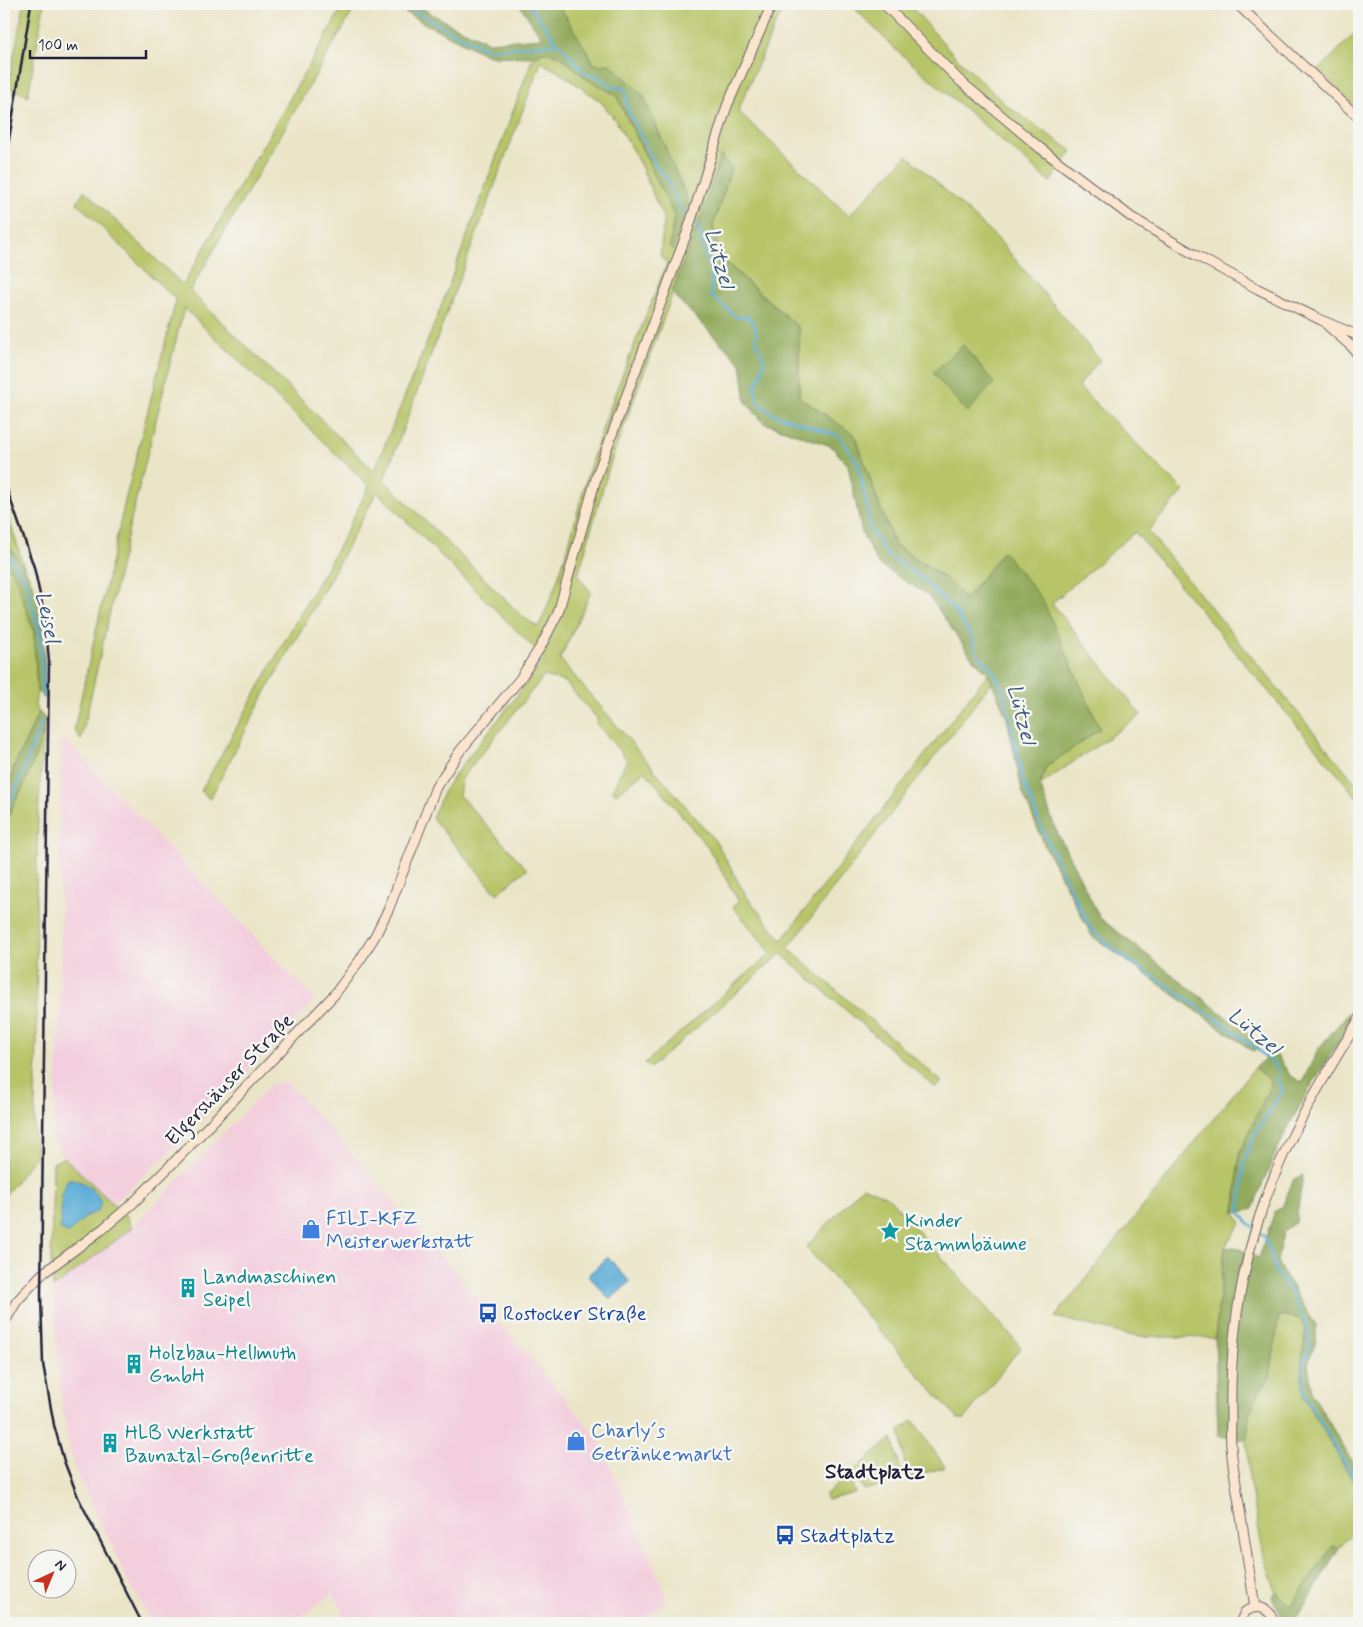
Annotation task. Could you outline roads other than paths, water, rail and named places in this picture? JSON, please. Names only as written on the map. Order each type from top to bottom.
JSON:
[{"type":"street","name":"Elgershäuser Straße","points":[[4,1323],[17,1301],[42,1274],[104,1228],[132,1204],[176,1160],[334,994],[360,960],[374,936],[388,908],[436,787],[460,751],[520,679],[542,646],[558,613],[596,475],[688,230],[727,106],[772,4]]},
{"type":"street","points":[[884,4],[959,80],[1040,148],[1130,217],[1250,285],[1321,320],[1359,336]]},
{"type":"street","points":[[1237,4],[1359,118]]},
{"type":"street","points":[[1321,320],[1352,347],[1359,356]]},
{"type":"street","points":[[1255,1607],[1231,1446],[1230,1387],[1235,1322],[1240,1292],[1262,1213],[1288,1144],[1323,1079],[1359,1020]]},
{"type":"street","points":[[1240,1623],[1245,1612],[1255,1607],[1260,1607],[1270,1612],[1274,1623]]},
{"type":"water","points":[[68,1179],[78,1180],[87,1186],[101,1201],[98,1211],[87,1216],[68,1233],[60,1229],[62,1197]]},
{"type":"water","points":[[608,1257],[630,1282],[610,1300],[588,1275]]},
{"type":"waterway","points":[[402,4],[450,31],[490,50],[558,43]]},
{"type":"waterway","name":"Lützel","points":[[528,4],[558,43],[586,74],[598,76],[610,86],[625,89],[627,95],[626,106],[656,166],[665,176],[682,210],[689,218]]},
{"type":"waterway","name":"Lützel","points":[[693,222],[698,227],[711,274],[711,296],[737,317],[748,317],[754,323],[757,334],[756,343],[764,359],[761,374],[755,388],[759,404],[773,414],[839,436],[857,462],[871,531],[888,556],[919,576],[955,611],[971,636],[978,655],[993,670],[1004,692],[1023,780],[1061,870],[1091,929],[1116,951],[1215,1018],[1258,1050],[1279,1069],[1278,1082],[1283,1090],[1251,1141],[1244,1162],[1240,1212],[1253,1227]]},
{"type":"waterway","name":"Leisel","points":[[4,549],[25,580],[40,633],[43,697]]},
{"type":"waterway","name":"Leisel","points":[[4,811],[13,796],[42,721]]},
{"type":"waterway","name":"Lützel","points":[[1257,1231],[1265,1237],[1275,1271],[1292,1294],[1308,1328],[1309,1348],[1303,1365],[1305,1395],[1359,1487]]},
{"type":"railway","points":[[4,170],[31,4]]},
{"type":"railway","points":[[4,481],[34,567],[45,618],[49,661],[41,1295],[43,1364],[54,1425],[64,1461],[78,1497],[142,1623]]},
{"type":"place","name":"FILI-KFZ Meisterwerkstatt","points":[[311,1229]]},
{"type":"place","name":"Kinder Stammbäume","points":[[890,1231]]},
{"type":"place","name":"Landmaschinen Seipel","points":[[188,1288]]},
{"type":"place","name":"Rostocker Straße","points":[[488,1313]]},
{"type":"place","name":"Holzbau-Hellmuth GmbH","points":[[134,1364]]},
{"type":"place","name":"Charly´s Getränkemarkt","points":[[576,1441]]},
{"type":"place","name":"HLB Werkstatt Baunatal-Großenritte","points":[[110,1443]]},
{"type":"place","name":"Stadtplatz","points":[[785,1535]]},
{"type":"district","name":"Stadtplatz","points":[[875,1471]]}]
